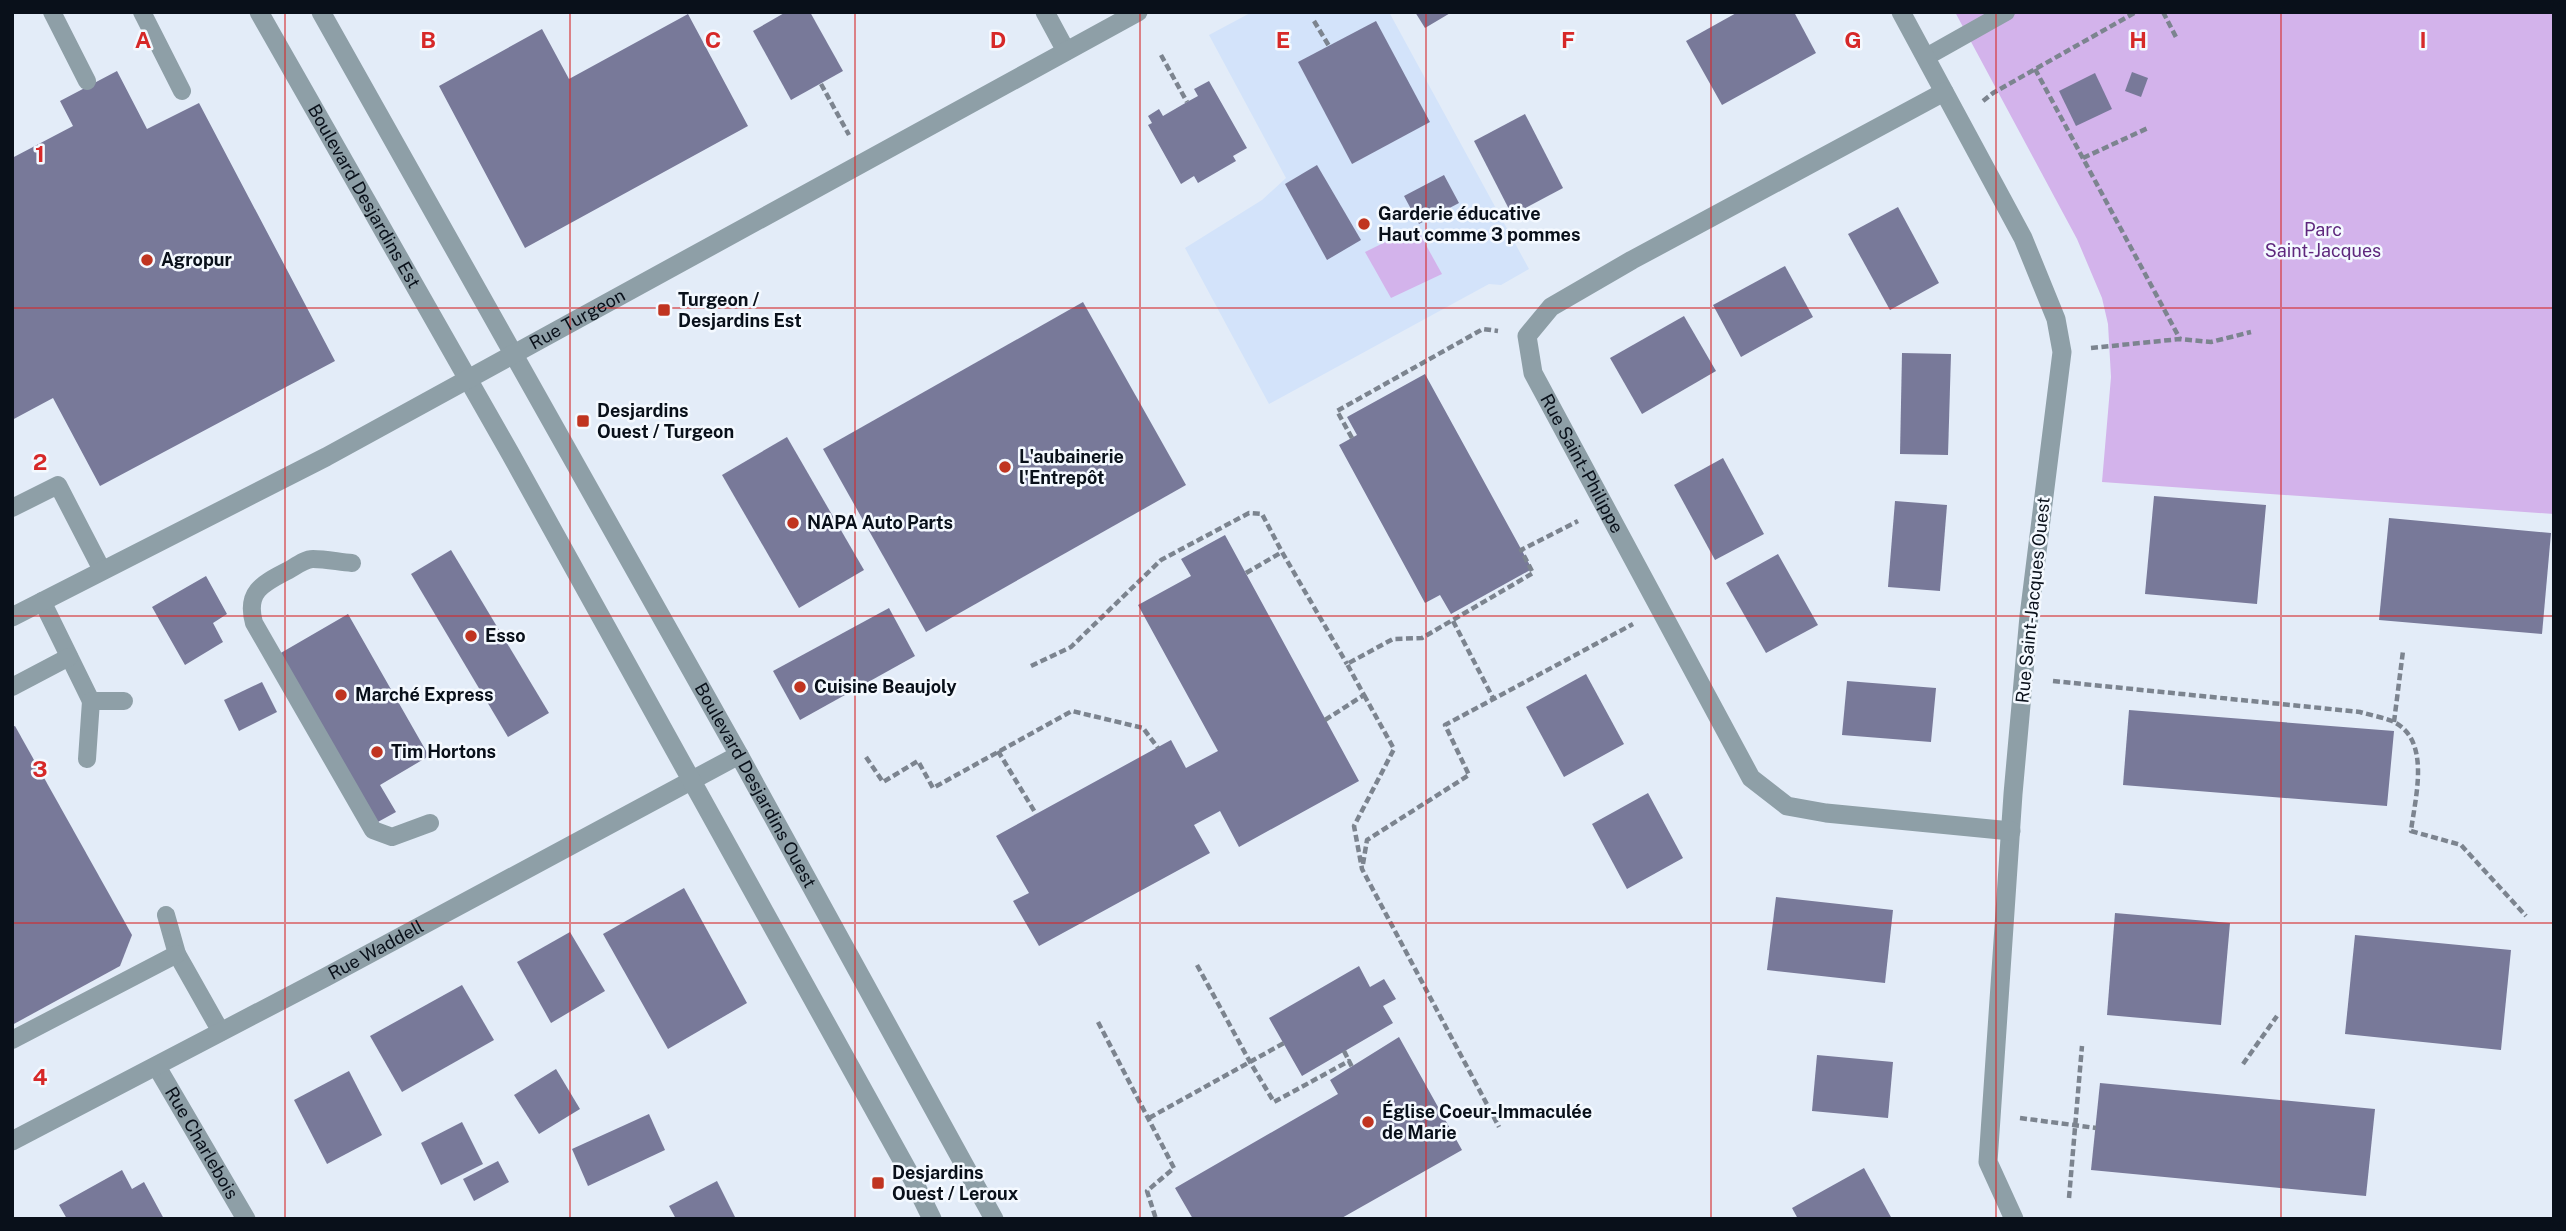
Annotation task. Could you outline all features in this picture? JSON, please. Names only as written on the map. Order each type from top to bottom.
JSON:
[{"type":"street","name":"Boulevard Desjardins Est","points":[[260,12],[468,379]]},
{"type":"street","points":[[321,12],[514,352]]},
{"type":"street","points":[[1045,12],[1066,51]]},
{"type":"street","name":"Rue Turgeon","points":[[12,617],[326,457],[1138,12]]},
{"type":"street","name":"Rue Saint-Jacques Ouest","points":[[1901,12],[2023,238],[2056,319],[2062,352],[2029,616],[1987,1162],[2014,1219]]},
{"type":"street","points":[[1527,336],[1551,307],[1632,260],[1944,92]]},
{"type":"street","name":"Rue Saint-Philippe","points":[[1527,336],[1533,373],[1751,778],[1787,806],[1826,813],[2011,831]]},
{"type":"street","name":"Boulevard Desjardins Ouest","points":[[514,352],[739,755],[987,1216]]},
{"type":"street","points":[[468,379],[932,1219]]},
{"type":"street","name":"Rue Waddell","points":[[12,1141],[157,1067],[739,755]]},
{"type":"street","name":"Rue Charlebois","points":[[157,1067],[246,1219]]},
{"type":"lane","points":[[52,12],[87,81]]},
{"type":"lane","points":[[142,12],[182,91]]},
{"type":"lane","points":[[1926,57],[2006,12]]},
{"type":"lane","points":[[12,508],[58,485],[102,570]]},
{"type":"lane","points":[[352,564],[311,559],[258,589],[250,610],[254,623],[373,830],[392,837],[430,823]]},
{"type":"lane","points":[[42,601],[91,701],[88,759]]},
{"type":"lane","points":[[12,687],[69,657]]},
{"type":"lane","points":[[91,701],[124,701]]},
{"type":"lane","points":[[166,915],[177,954],[221,1032]]},
{"type":"lane","points":[[12,1040],[177,954]]},
{"type":"path","points":[[1993,93],[2136,12]]},
{"type":"path","points":[[2163,12],[2176,39]]},
{"type":"path","points":[[1314,21],[1329,46]]},
{"type":"path","points":[[1161,55],[1187,102]]},
{"type":"path","points":[[2035,69],[2180,339]]},
{"type":"path","points":[[821,84],[863,161]]},
{"type":"path","points":[[2083,158],[2148,128]]},
{"type":"path","points":[[1352,438],[1337,411],[1483,329],[1527,336]]},
{"type":"path","points":[[2062,352],[2180,339],[2211,342],[2251,332]]},
{"type":"path","points":[[1347,664],[1393,639],[1422,638],[1533,573],[1521,550],[1604,508]]},
{"type":"path","points":[[1031,666],[1071,647],[1161,560],[1250,513],[1262,514],[1394,749],[1354,826],[1362,869],[1499,1127]]},
{"type":"path","points":[[1245,573],[1282,552]]},
{"type":"path","points":[[1362,869],[1367,840],[1469,775],[1445,726],[1662,609]]},
{"type":"path","points":[[1453,621],[1493,698]]},
{"type":"path","points":[[2394,722],[2403,651]]},
{"type":"path","points":[[2024,678],[2360,712],[2394,722],[2412,739],[2419,769],[2411,831],[2461,845],[2526,916]]},
{"type":"path","points":[[1325,720],[1364,695]]},
{"type":"path","points":[[866,757],[883,782],[918,761],[933,788],[1072,711],[1143,728],[1158,748]]},
{"type":"path","points":[[998,751],[1036,814]]},
{"type":"path","points":[[1197,965],[1274,1102],[1349,1060]]},
{"type":"path","points":[[2243,1064],[2277,1016]]},
{"type":"path","points":[[1098,1023],[1174,1168],[1147,1191],[1156,1219]]},
{"type":"path","points":[[1149,1118],[1284,1043]]},
{"type":"path","points":[[2069,1198],[2082,1045]]},
{"type":"path","points":[[1345,1051],[1352,1067]]},
{"type":"path","points":[[1991,1115],[2096,1128]]},
{"type":"shaded area","name":"Garderie éducative Haut comme 3 pommes","points":[[1252,12],[1389,12],[1529,269],[1501,285],[1489,284],[1269,404],[1185,248],[1262,200],[1286,178],[1209,35]]},
{"type":"green space","name":"Parc Saint-Jacques","points":[[1955,12],[2554,12],[2554,514],[2102,482],[2111,377],[2108,324],[2102,298],[2077,239]]},
{"type":"green space","points":[[1416,227],[1442,274],[1391,298],[1365,252]]},
{"type":"building","points":[[786,12],[810,12],[843,71],[791,100],[753,31]]},
{"type":"building","points":[[1415,12],[1452,12],[1425,28]]},
{"type":"building","points":[[1738,12],[1794,12],[1816,53],[1722,105],[1686,41]]},
{"type":"building","points":[[688,14],[748,126],[525,248],[439,86],[542,29],[569,79]]},
{"type":"building","points":[[1376,21],[1430,122],[1352,164],[1298,62]]},
{"type":"building","name":"Agropur","points":[[117,71],[147,129],[199,103],[335,361],[100,486],[53,398],[12,420],[12,158],[73,126],[60,101]]},
{"type":"building","points":[[2132,72],[2148,78],[2141,97],[2125,91]]},
{"type":"building","points":[[2095,73],[2112,109],[2076,126],[2059,91]]},
{"type":"building","points":[[1209,81],[1247,148],[1233,156],[1236,161],[1198,183],[1194,176],[1181,184],[1148,125],[1152,123],[1148,116],[1159,109],[1163,116],[1198,96],[1194,89]]},
{"type":"building","points":[[1525,114],[1563,188],[1512,215],[1474,141]]},
{"type":"building","points":[[1317,165],[1361,240],[1327,260],[1285,184]]},
{"type":"building","points":[[1444,175],[1459,203],[1419,224],[1404,196]]},
{"type":"building","points":[[1898,207],[1939,283],[1890,310],[1848,234]]},
{"type":"building","points":[[1785,266],[1813,317],[1741,357],[1713,305]]},
{"type":"building","name":"L'aubainerie l'Entrepôt","points":[[1083,302],[1186,485],[926,632],[823,449]]},
{"type":"building","points":[[1684,316],[1716,371],[1642,414],[1610,358]]},
{"type":"building","points":[[1902,353],[1951,354],[1948,455],[1900,454]]},
{"type":"building","points":[[1425,374],[1532,569],[1451,614],[1440,595],[1425,603],[1339,445],[1357,435],[1347,417]]},
{"type":"building","name":"NAPA Auto Parts","points":[[787,437],[864,570],[799,608],[722,475]]},
{"type":"building","points":[[1723,458],[1764,534],[1715,560],[1674,485]]},
{"type":"building","points":[[2154,496],[2266,505],[2257,604],[2145,594]]},
{"type":"building","points":[[1895,501],[1947,505],[1940,591],[1888,587]]},
{"type":"building","points":[[2389,518],[2551,533],[2542,634],[2379,620]]},
{"type":"building","points":[[1225,535],[1359,781],[1239,847],[1220,811],[1194,825],[1210,853],[1039,946],[1013,901],[1029,893],[996,836],[1171,740],[1186,768],[1218,751],[1138,605],[1191,576],[1181,559]]},
{"type":"building","points":[[451,550],[549,713],[508,737],[411,574]]},
{"type":"building","points":[[1778,554],[1818,625],[1766,653],[1726,583]]},
{"type":"building","points":[[206,576],[227,614],[213,623],[223,642],[185,665],[152,607]]},
{"type":"building","points":[[889,608],[915,656],[800,720],[773,671]]},
{"type":"building","points":[[348,614],[429,756],[380,785],[396,812],[376,823],[279,654]]},
{"type":"building","points":[[1586,674],[1624,744],[1564,777],[1526,707]]},
{"type":"building","points":[[1847,681],[1936,688],[1931,742],[1842,735]]},
{"type":"building","points":[[262,682],[277,712],[239,731],[224,700]]},
{"type":"building","points":[[2129,710],[2394,731],[2387,806],[2123,785]]},
{"type":"building","points":[[15,726],[132,935],[120,966],[12,1025],[12,727]]},
{"type":"building","points":[[1648,793],[1683,858],[1627,889],[1592,824]]},
{"type":"building","points":[[684,888],[747,1003],[668,1049],[603,934]]},
{"type":"building","points":[[1776,897],[1893,910],[1885,983],[1767,970]]},
{"type":"building","points":[[2115,913],[2230,923],[2221,1025],[2107,1015]]},
{"type":"building","points":[[570,932],[605,991],[551,1023],[517,962]]},
{"type":"building","points":[[2355,935],[2511,950],[2501,1050],[2345,1034]]},
{"type":"building","points":[[1359,966],[1370,987],[1384,979],[1396,999],[1383,1006],[1393,1023],[1302,1076],[1269,1018]]},
{"type":"building","points":[[462,985],[494,1040],[402,1092],[370,1036]]},
{"type":"building","name":"Église Coeur-Immaculée de Marie","points":[[1399,1037],[1462,1150],[1340,1219],[1193,1219],[1175,1188],[1338,1094],[1330,1080]]},
{"type":"building","points":[[1817,1055],[1893,1062],[1888,1118],[1812,1111]]},
{"type":"building","points":[[556,1069],[580,1109],[539,1134],[514,1095]]},
{"type":"building","points":[[349,1071],[382,1135],[327,1164],[294,1100]]},
{"type":"building","points":[[2100,1083],[2375,1109],[2366,1196],[2091,1170]]},
{"type":"building","points":[[649,1114],[665,1150],[588,1186],[572,1149]]},
{"type":"building","points":[[462,1122],[483,1164],[441,1185],[421,1143]]},
{"type":"building","points":[[498,1161],[509,1182],[474,1201],[463,1179]]},
{"type":"building","points":[[1864,1168],[1892,1219],[1798,1219],[1792,1208]]},
{"type":"building","points":[[122,1170],[132,1189],[144,1182],[164,1219],[67,1219],[59,1205]]},
{"type":"building","points":[[717,1181],[736,1219],[676,1219],[669,1206]]},
{"type":"place","name":"Garderie éducative Haut comme 3 pommes","points":[[1364,224]]},
{"type":"place","name":"Agropur","points":[[147,260]]},
{"type":"place","name":"Turgeon / Desjardins Est","points":[[664,310]]},
{"type":"place","name":"Desjardins Ouest / Turgeon","points":[[583,421]]},
{"type":"place","name":"L'aubainerie l'Entrepôt","points":[[1005,467]]},
{"type":"place","name":"NAPA Auto Parts","points":[[793,523]]},
{"type":"place","name":"Esso","points":[[471,636]]},
{"type":"place","name":"Cuisine Beaujoly","points":[[800,687]]},
{"type":"place","name":"Marché Express","points":[[341,695]]},
{"type":"place","name":"Tim Hortons","points":[[377,752]]},
{"type":"place","name":"Église Coeur-Immaculée de Marie","points":[[1368,1122]]},
{"type":"place","name":"Desjardins Ouest / Leroux","points":[[878,1183]]}]
